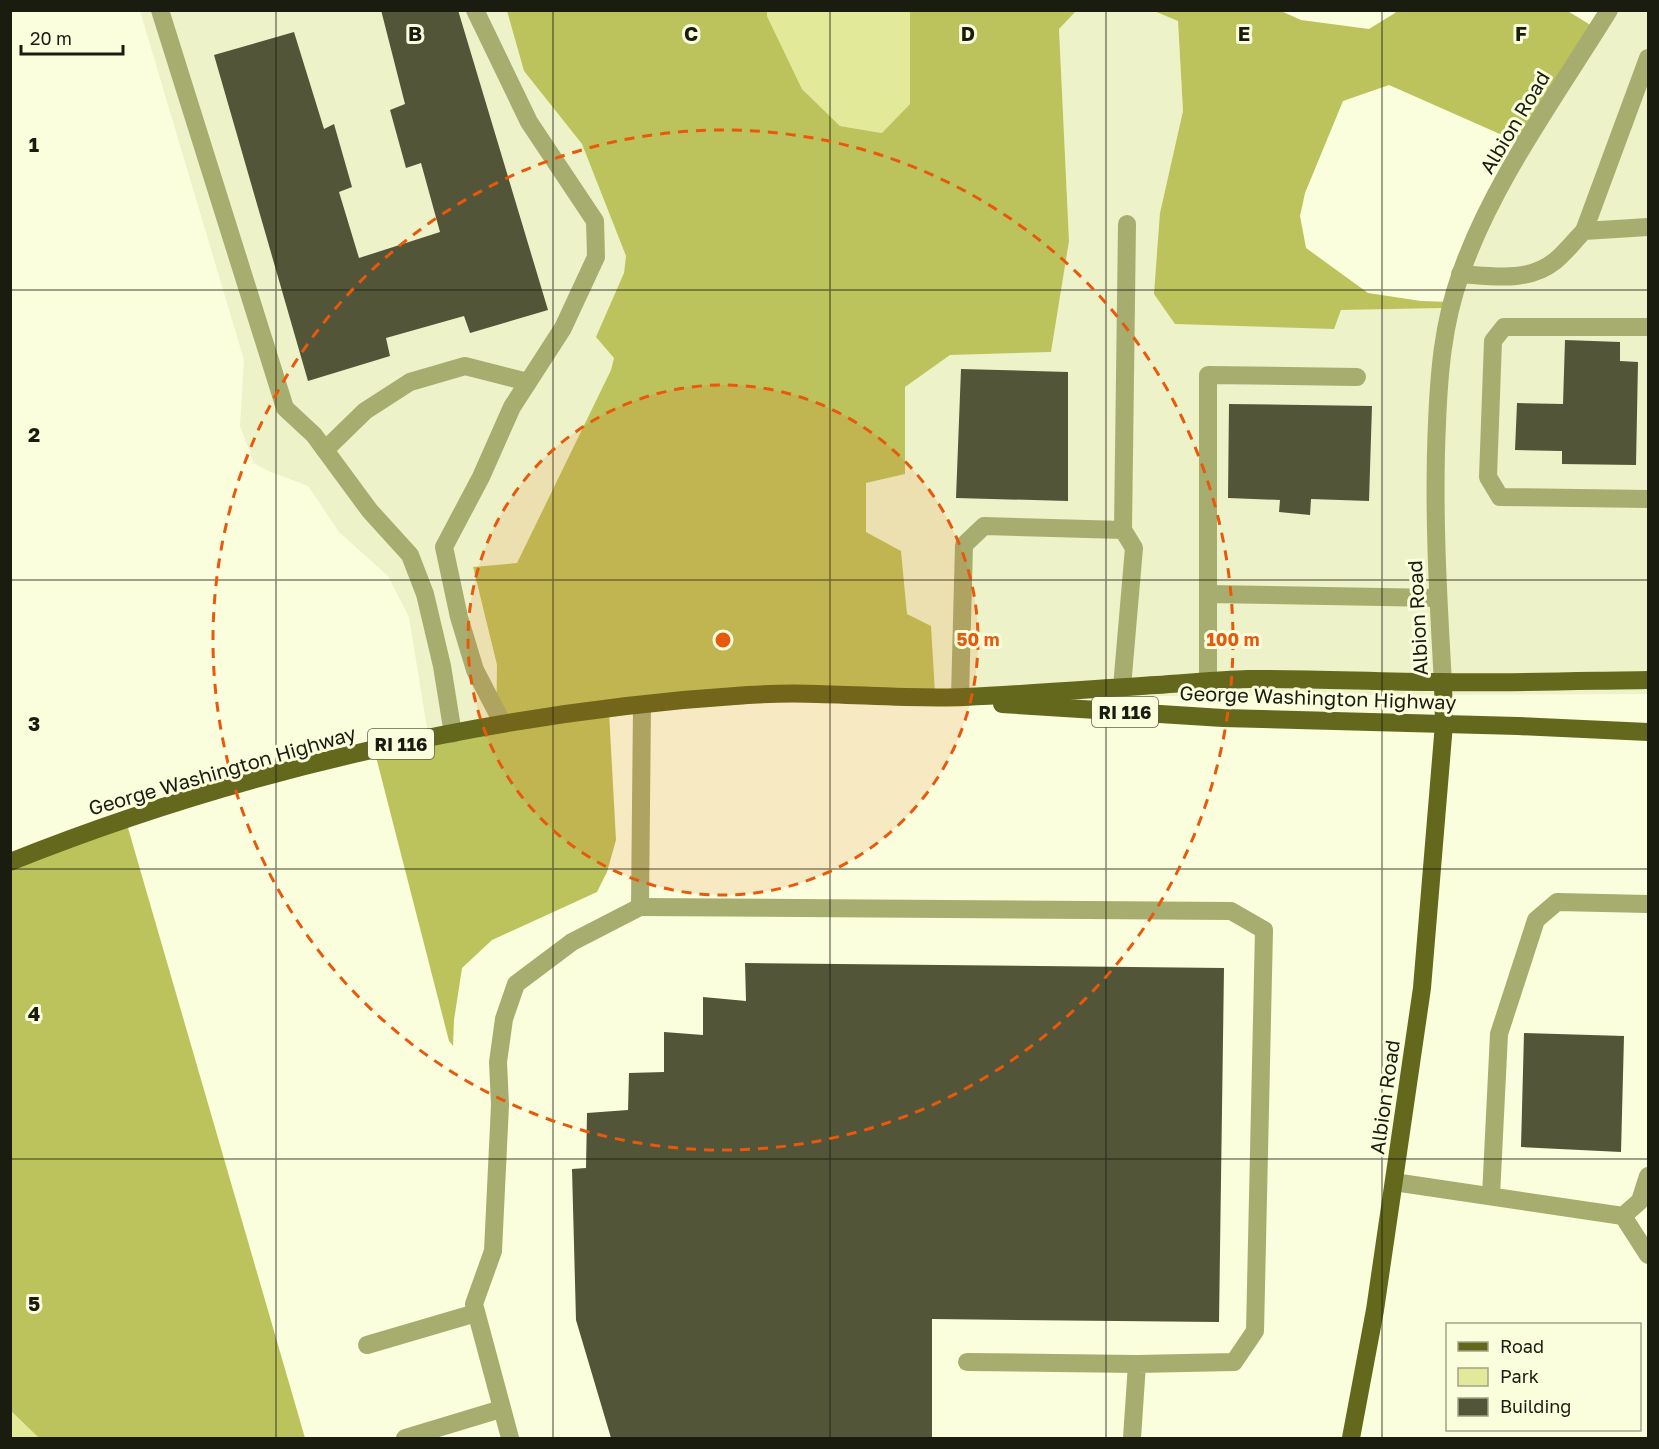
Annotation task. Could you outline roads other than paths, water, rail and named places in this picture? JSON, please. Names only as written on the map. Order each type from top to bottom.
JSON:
[{"type":"main road","name":"George Washington Highway","points":[[10,862],[84,833],[214,791],[330,760],[503,724],[642,705],[806,692],[960,697],[1248,679],[1443,682],[1648,680]]},
{"type":"main road","name":"Albion Road","points":[[1350,1438],[1375,1310],[1422,988],[1444,724],[1443,682]]},
{"type":"main road","name":"George Washington Highway","points":[[806,692],[1223,718],[1648,732]]},
{"type":"street","points":[[160,10],[285,408],[314,435],[370,511],[410,555],[425,594],[442,666],[453,734]]},
{"type":"street","points":[[476,10],[529,122],[595,221],[596,257],[562,328],[512,407],[481,477],[444,547],[459,616],[476,670],[503,724]]},
{"type":"street","name":"Albion Road","points":[[1443,682],[1434,496],[1440,369],[1450,306],[1460,274],[1509,172],[1609,10]]},
{"type":"street","points":[[1460,274],[1510,278],[1532,273],[1554,262],[1584,231],[1648,58]]},
{"type":"street","points":[[1122,687],[1134,548],[1123,530],[1127,224]]},
{"type":"street","points":[[1584,231],[1648,227]]},
{"type":"street","points":[[1648,327],[1504,327],[1493,341],[1488,477],[1500,497],[1648,499]]},
{"type":"street","points":[[325,450],[365,411],[410,382],[465,366],[528,382]]},
{"type":"street","points":[[1208,682],[1208,375],[1357,376]]},
{"type":"street","points":[[960,697],[964,545],[984,526],[1123,530]]},
{"type":"street","points":[[1208,594],[1438,598]]},
{"type":"street","points":[[640,907],[642,705]]},
{"type":"street","points":[[1491,1196],[1499,1034],[1536,920],[1557,902],[1648,904]]},
{"type":"street","points":[[510,1438],[474,1304],[493,1251],[500,1106],[498,1062],[504,1019],[516,984],[572,942],[640,907],[1231,911],[1264,930],[1254,1331],[1234,1362],[1137,1364],[967,1362]]},
{"type":"street","points":[[1623,1216],[1640,1201],[1648,1176]]},
{"type":"street","points":[[1394,1182],[1623,1216],[1648,1255]]},
{"type":"street","points":[[366,1345],[476,1313]]},
{"type":"street","points":[[1132,1438],[1137,1364]]},
{"type":"street","points":[[405,1438],[501,1409]]}]
